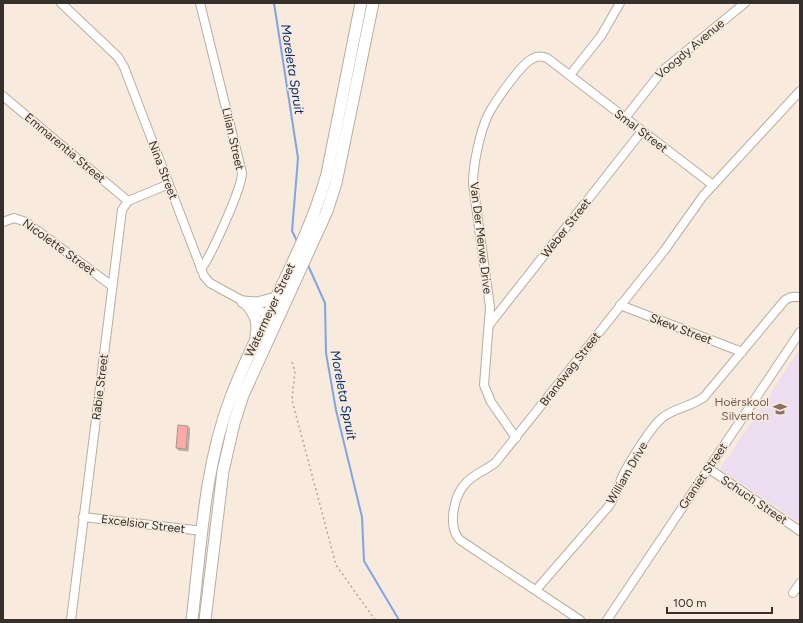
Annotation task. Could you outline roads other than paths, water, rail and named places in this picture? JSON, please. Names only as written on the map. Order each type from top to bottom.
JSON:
[{"type":"main road","name":"Watermeyer Street","points":[[205,620],[227,447],[243,395],[273,318],[276,298],[307,233],[319,201],[327,174],[361,3]]},
{"type":"main road","name":"Watermeyer Street","points":[[192,620],[216,444],[231,396],[254,344],[273,318],[296,279],[313,246],[327,211],[336,182],[373,3]]},
{"type":"main road","points":[[244,303],[257,303],[276,298]]},
{"type":"main road","points":[[244,303],[255,314],[257,321],[254,344]]},
{"type":"street","name":"Nina Street","points":[[61,3],[122,63],[201,269],[210,283],[273,318]]},
{"type":"street","name":"Lilian Street","points":[[200,3],[242,173],[239,186],[214,247],[201,269]]},
{"type":"street","points":[[570,75],[601,36],[620,3]]},
{"type":"street","name":"Voogdy Avenue","points":[[625,118],[662,71],[745,3]]},
{"type":"street","name":"Van Der Merwe Drive","points":[[516,438],[491,402],[485,390],[484,378],[489,325],[489,297],[472,184],[473,171],[486,122],[501,95],[526,63],[532,58],[547,58],[570,75]]},
{"type":"street","name":"Smal Street","points":[[570,75],[713,185]]},
{"type":"street","name":"Brandwag Street","points":[[580,620],[460,540],[454,528],[454,511],[458,497],[464,485],[496,462],[516,438],[664,251],[703,196],[800,91]]},
{"type":"street","name":"Emmarentia Street","points":[[3,96],[128,200]]},
{"type":"street","name":"Weber Street","points":[[489,325],[642,131]]},
{"type":"street","points":[[128,200],[169,184]]},
{"type":"street","name":"Rabie Street","points":[[71,620],[121,214],[128,200]]},
{"type":"street","name":"Nicolette Street","points":[[3,222],[14,218],[26,222],[112,286]]},
{"type":"street","name":"William Drive","points":[[536,590],[609,506],[617,492],[623,476],[657,423],[671,413],[704,397],[785,300],[796,297]]},
{"type":"street","name":"Skew Street","points":[[620,305],[742,352]]},
{"type":"street","name":"Graniet Street","points":[[607,620],[800,332]]},
{"type":"street","name":"Schuch Street","points":[[708,468],[800,531]]},
{"type":"street","name":"Excelsior Street","points":[[83,516],[203,531]]},
{"type":"street","points":[[794,593],[800,583]]},
{"type":"waterway","name":"Moreleta Spruit","points":[[274,3],[298,158],[292,231],[298,243]]},
{"type":"waterway","name":"Moreleta Spruit","points":[[307,263],[325,303],[326,353],[336,410],[362,517],[364,561],[399,620]]},
{"type":"place","name":"Hoërskool Silverton","points":[[780,409]]}]
